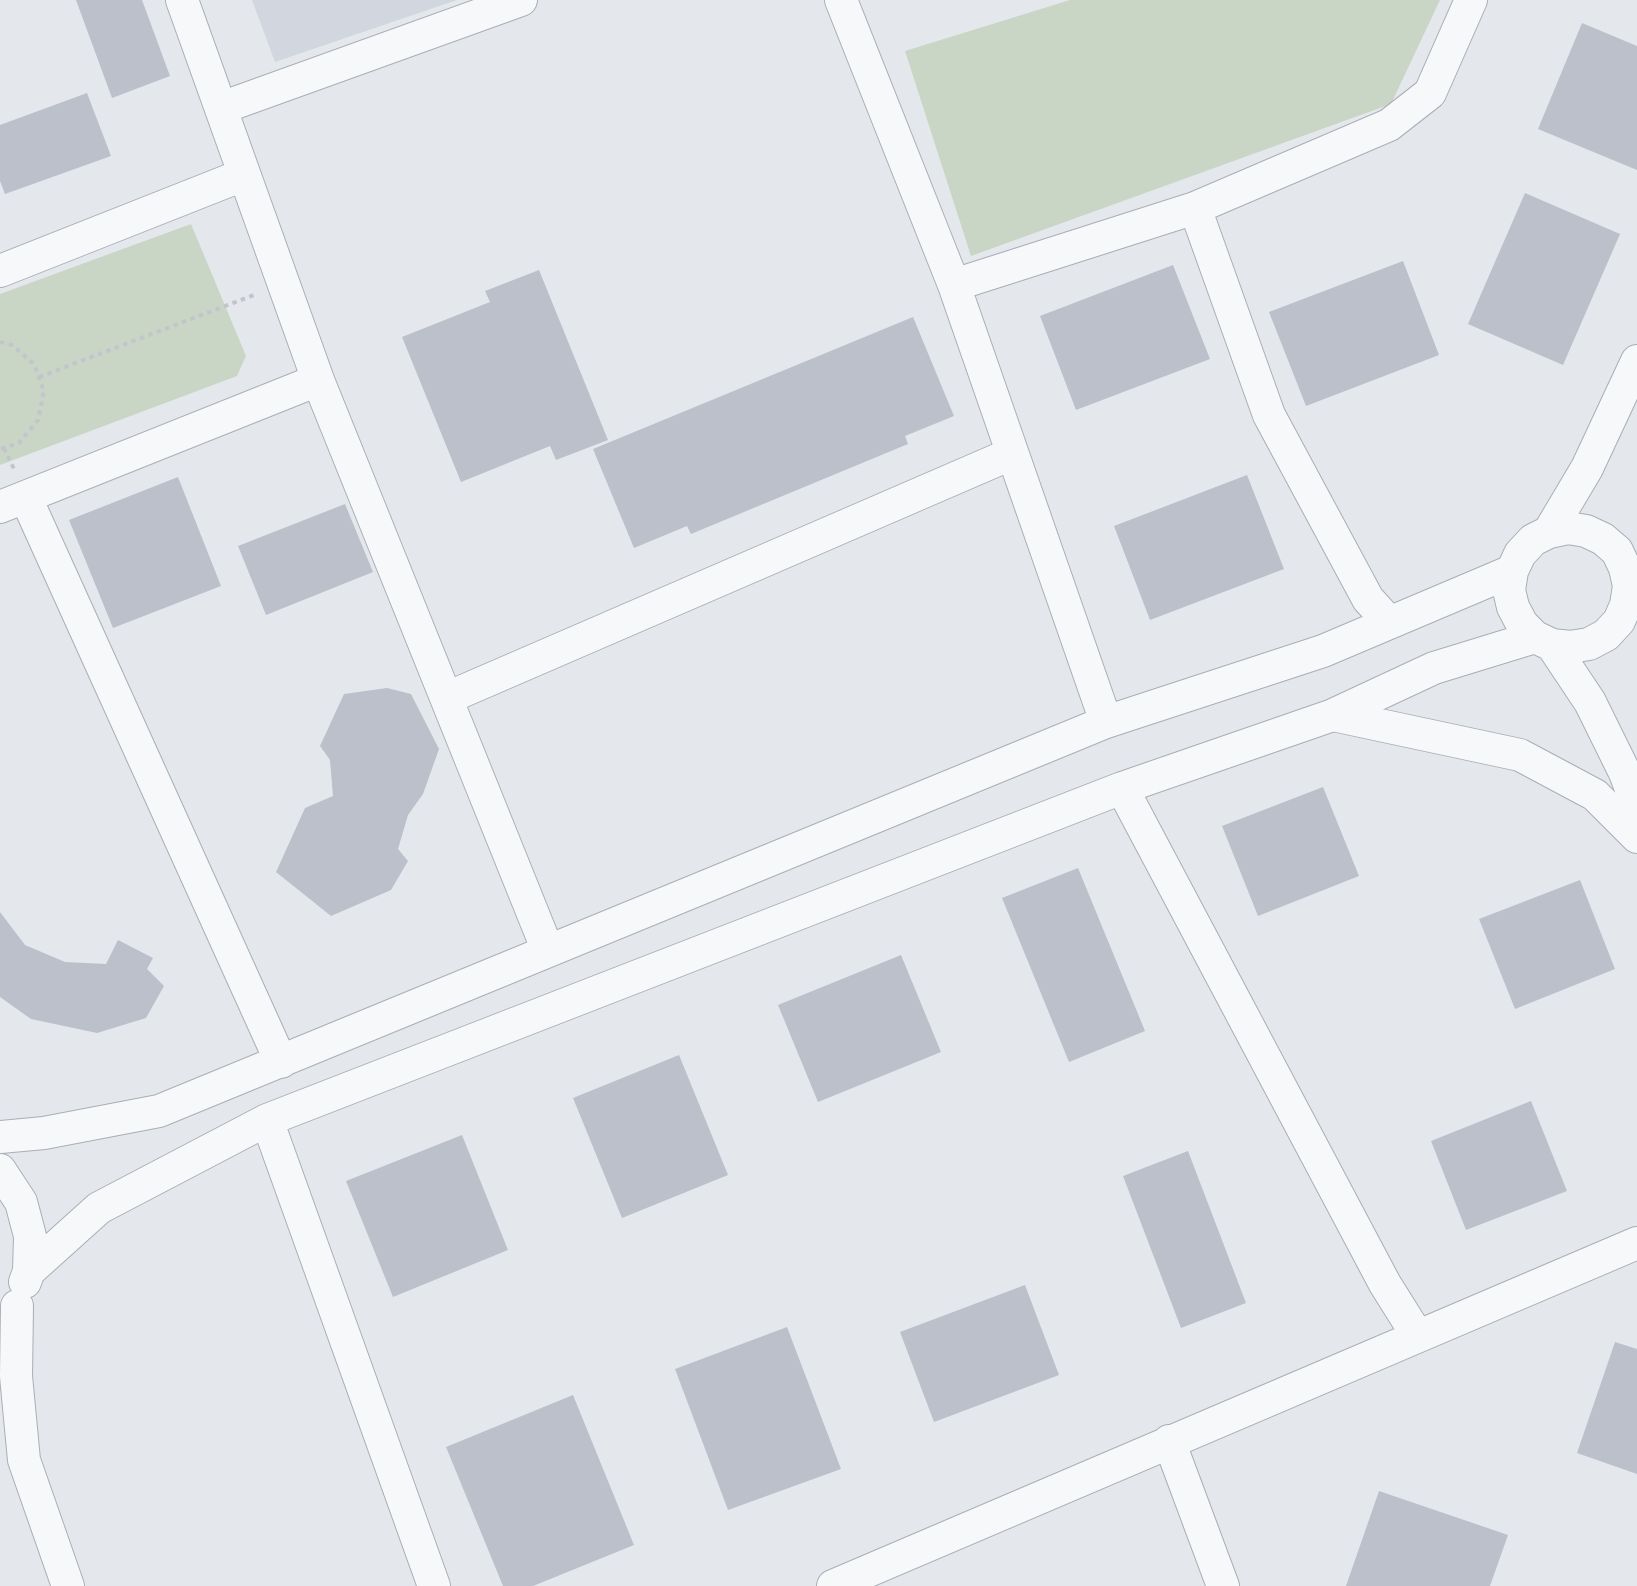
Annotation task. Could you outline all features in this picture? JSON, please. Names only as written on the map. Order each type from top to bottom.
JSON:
[{"type":"street","points":[[182,0],[318,380],[548,951]]},
{"type":"street","points":[[221,108],[520,0]]},
{"type":"street","points":[[841,0],[954,285],[1106,722]]},
{"type":"street","points":[[954,285],[1195,208],[1389,125],[1430,93],[1471,0]]},
{"type":"street","points":[[0,271],[243,175]]},
{"type":"street","points":[[1195,208],[1269,415],[1368,598],[1389,622]]},
{"type":"street","points":[[1549,532],[1587,468],[1637,360]]},
{"type":"street","points":[[281,1062],[13,502],[318,380]]},
{"type":"street","points":[[447,698],[1011,454]]},
{"type":"street","points":[[1637,638],[1631,585],[1617,551],[1603,538],[1577,530],[1549,532],[1533,540],[1520,554],[1512,571],[1509,590],[1513,608],[1522,624],[1544,641],[1590,702],[1625,772],[1637,805]]},
{"type":"street","points":[[0,1137],[44,1133],[159,1111],[1106,722],[1323,651],[1512,571]]},
{"type":"street","points":[[29,1271],[99,1208],[267,1120],[1122,788],[1333,715],[1434,668],[1544,641],[1570,647],[1589,644],[1606,635],[1618,621],[1631,585]]},
{"type":"street","points":[[1333,715],[1520,755],[1595,795],[1637,837]]},
{"type":"street","points":[[1122,788],[1385,1284],[1417,1335]]},
{"type":"street","points":[[267,1120],[434,1586]]},
{"type":"street","points":[[0,1170],[21,1202],[30,1236],[29,1271],[8,1317],[24,1460],[68,1586]]},
{"type":"street","points":[[833,1586],[1637,1243]]},
{"type":"street","points":[[1169,1441],[1223,1586]]},
{"type":"path","points":[[39,377],[283,284]]},
{"type":"path","points":[[0,342],[12,345],[34,364],[44,392],[38,420],[19,443],[0,449]]},
{"type":"shaded area","points":[[252,0],[457,0],[275,62]]},
{"type":"green space","points":[[1070,0],[1440,0],[1391,104],[971,256],[905,51]]},
{"type":"green space","points":[[191,224],[246,356],[237,376],[0,465],[0,294]]},
{"type":"building","points":[[76,0],[142,0],[170,76],[112,98]]},
{"type":"building","points":[[1582,23],[1637,46],[1637,170],[1538,129]]},
{"type":"building","points":[[87,93],[111,156],[5,194],[0,181],[0,125]]},
{"type":"building","points":[[1525,193],[1620,234],[1563,365],[1468,324]]},
{"type":"building","points":[[1403,261],[1439,355],[1306,406],[1269,312]]},
{"type":"building","points":[[1173,265],[1210,359],[1076,410],[1040,316]]},
{"type":"building","points":[[539,270],[608,440],[556,460],[550,446],[461,482],[402,337],[490,302],[485,291]]},
{"type":"building","points":[[913,317],[954,416],[905,436],[908,444],[691,534],[687,526],[634,548],[593,449]]},
{"type":"building","points":[[1247,475],[1284,569],[1150,620],[1114,526]]},
{"type":"building","points":[[178,477],[221,586],[113,628],[69,520]]},
{"type":"building","points":[[345,504],[373,572],[266,615],[238,546]]},
{"type":"building","points":[[387,688],[411,694],[439,749],[423,794],[408,815],[398,849],[408,861],[391,890],[331,916],[276,872],[305,808],[333,796],[330,760],[320,746],[344,694]]},
{"type":"building","points":[[1323,787],[1359,876],[1258,916],[1222,826]]},
{"type":"building","points":[[1078,868],[1145,1031],[1069,1062],[1002,898]]},
{"type":"building","points":[[1580,880],[1615,969],[1515,1009],[1479,919]]},
{"type":"building","points":[[0,912],[25,945],[65,962],[106,964],[118,940],[153,958],[147,969],[164,986],[146,1018],[97,1033],[31,1019],[0,997]]},
{"type":"building","points":[[901,955],[941,1052],[818,1102],[778,1005]]},
{"type":"building","points":[[679,1055],[728,1175],[622,1218],[573,1098]]},
{"type":"building","points":[[1531,1101],[1567,1191],[1466,1230],[1431,1141]]},
{"type":"building","points":[[462,1135],[508,1250],[393,1297],[346,1181]]},
{"type":"building","points":[[1188,1151],[1246,1303],[1181,1328],[1123,1176]]},
{"type":"building","points":[[1025,1285],[1059,1375],[934,1422],[900,1332]]},
{"type":"building","points":[[787,1327],[841,1469],[728,1510],[675,1369]]},
{"type":"building","points":[[1615,1342],[1637,1349],[1637,1474],[1577,1453]]},
{"type":"building","points":[[573,1395],[634,1545],[533,1586],[503,1586],[446,1447]]},
{"type":"building","points":[[1379,1491],[1508,1535],[1490,1586],[1346,1586]]}]
